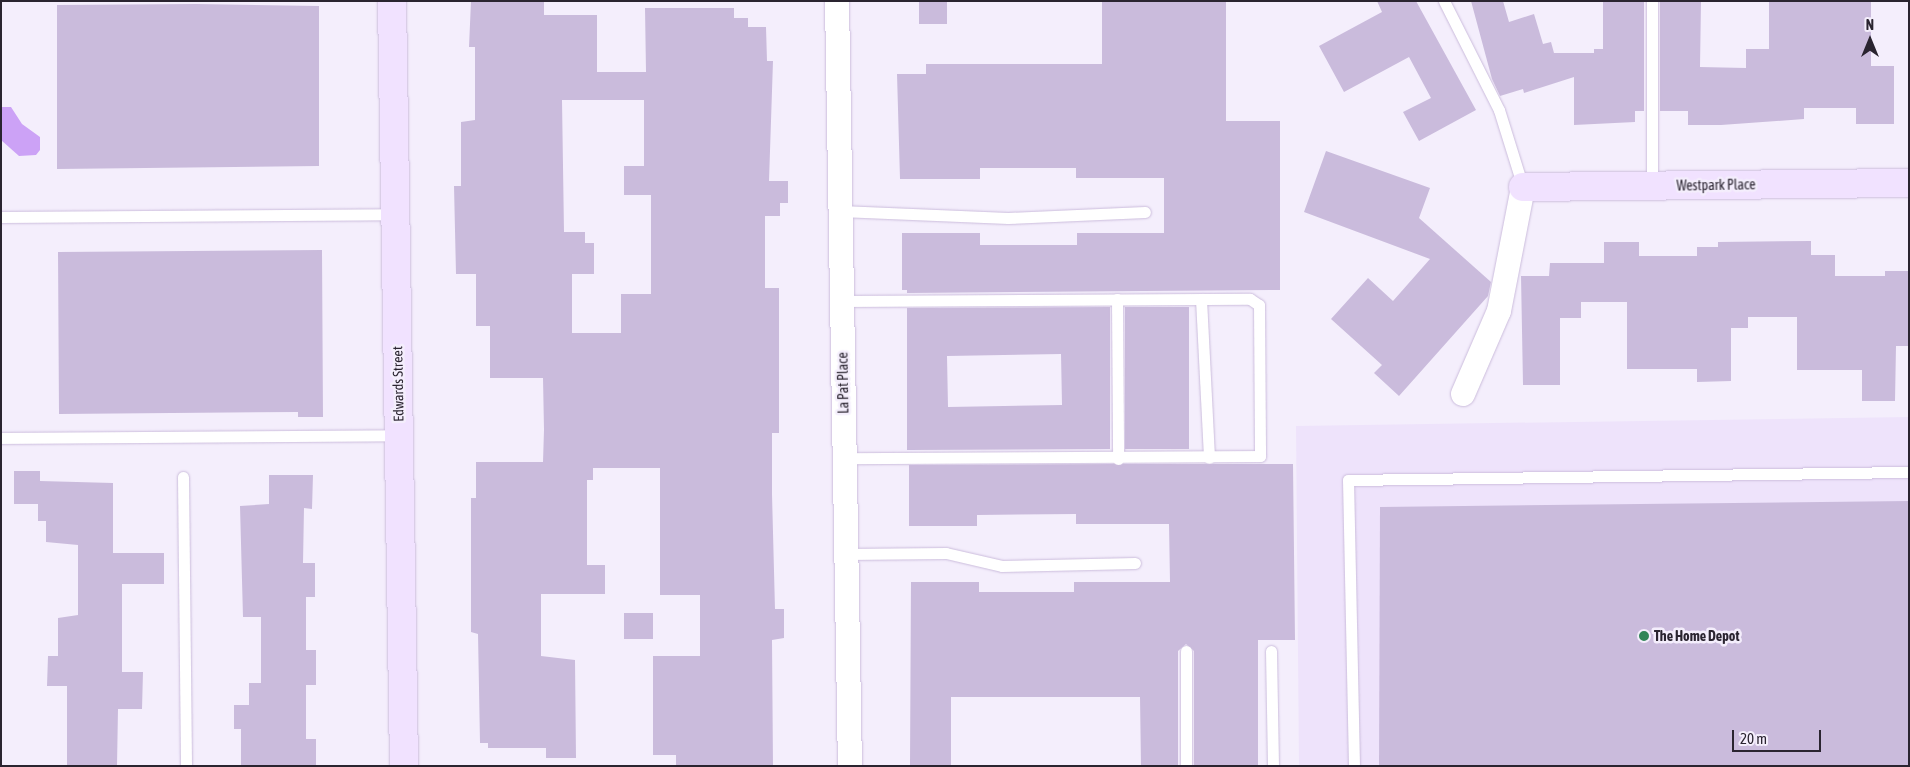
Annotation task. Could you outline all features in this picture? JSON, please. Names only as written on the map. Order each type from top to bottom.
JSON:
[{"type":"street","name":"Edwards Street","points":[[392,1],[404,766]]},
{"type":"street","name":"La Pat Place","points":[[837,1],[850,766]]},
{"type":"street","name":"Westpark Place","points":[[1523,187],[1909,183]]},
{"type":"street","points":[[1463,394],[1499,311],[1523,187]]},
{"type":"lane","points":[[1444,1],[1499,110],[1523,187]]},
{"type":"lane","points":[[1652,1],[1652,186]]},
{"type":"lane","points":[[840,212],[1008,218],[1145,212]]},
{"type":"lane","points":[[1,217],[395,214]]},
{"type":"lane","points":[[1117,299],[1118,459]]},
{"type":"lane","points":[[1201,299],[1209,458]]},
{"type":"lane","points":[[842,301],[1250,299],[1259,305],[1262,454],[1256,457],[1118,459],[845,458]]},
{"type":"lane","points":[[1,438],[398,435]]},
{"type":"lane","points":[[1354,766],[1348,480],[1909,472]]},
{"type":"lane","points":[[183,477],[186,766]]},
{"type":"lane","points":[[846,554],[946,553],[1002,566],[1135,563]]},
{"type":"lane","points":[[1186,651],[1186,766]]},
{"type":"lane","points":[[1271,651],[1273,766]]},
{"type":"shaded area","points":[[1,107],[11,107],[22,124],[40,137],[40,150],[36,155],[19,156],[1,140]]},
{"type":"shaded area","name":"The Home Depot","points":[[1909,417],[1909,766],[1299,766],[1296,426]]},
{"type":"building","points":[[471,1],[544,1],[544,15],[597,15],[597,72],[646,72],[645,8],[734,8],[734,18],[748,18],[748,27],[766,27],[767,61],[773,61],[769,181],[788,181],[788,203],[780,203],[780,216],[765,216],[765,288],[779,288],[779,433],[772,433],[772,494],[775,609],[784,609],[784,638],[772,640],[773,766],[676,766],[676,755],[653,755],[653,656],[700,656],[700,595],[660,595],[660,468],[593,468],[593,480],[587,480],[587,565],[605,565],[605,594],[541,594],[541,656],[575,660],[576,758],[546,758],[546,748],[488,748],[488,743],[480,743],[478,634],[471,632],[471,498],[476,498],[476,462],[543,462],[544,430],[543,378],[490,378],[490,326],[476,326],[476,274],[456,274],[454,186],[461,186],[461,122],[475,120],[475,47],[469,47]],"holes":[[[562,100],[644,100],[644,166],[624,166],[624,195],[651,195],[651,294],[621,294],[621,333],[572,333],[572,274],[594,274],[594,243],[585,243],[585,232],[564,232]]]},
{"type":"building","points":[[919,1],[947,1],[947,24],[919,24]]},
{"type":"building","points":[[1102,1],[1226,1],[1226,121],[1280,121],[1280,290],[907,293],[907,290],[902,290],[902,233],[980,233],[980,245],[1077,245],[1077,233],[1164,233],[1164,178],[1076,178],[1076,168],[980,168],[980,179],[900,179],[897,74],[926,74],[926,64],[1102,64]]},
{"type":"building","points":[[1377,1],[1416,1],[1476,110],[1419,141],[1403,112],[1431,98],[1409,57],[1344,92],[1319,46],[1382,12]]},
{"type":"building","points":[[1471,1],[1503,1],[1509,22],[1534,14],[1543,44],[1551,42],[1554,53],[1594,53],[1594,49],[1603,49],[1603,1],[1644,1],[1644,111],[1635,111],[1635,122],[1574,125],[1574,77],[1524,93],[1523,89],[1500,96],[1492,79]]},
{"type":"building","points":[[1660,1],[1701,1],[1700,67],[1746,68],[1746,49],[1769,49],[1769,1],[1871,1],[1871,66],[1894,66],[1894,124],[1856,124],[1856,108],[1804,108],[1804,119],[1721,125],[1688,125],[1688,111],[1660,111]]},
{"type":"building","points":[[196,4],[319,6],[319,166],[57,169],[57,5]]},
{"type":"building","points":[[1326,151],[1430,188],[1419,218],[1491,282],[1488,296],[1399,396],[1374,373],[1382,365],[1331,319],[1368,278],[1393,301],[1430,259],[1304,212]]},
{"type":"building","points":[[1811,241],[1811,255],[1835,255],[1835,276],[1885,276],[1885,271],[1909,271],[1909,346],[1896,346],[1895,401],[1862,401],[1862,370],[1797,370],[1797,317],[1748,317],[1748,328],[1731,328],[1731,381],[1697,382],[1697,369],[1627,369],[1627,302],[1581,302],[1581,318],[1560,318],[1560,385],[1523,385],[1521,276],[1549,276],[1550,263],[1604,263],[1604,242],[1639,242],[1639,256],[1697,256],[1697,247],[1718,247],[1718,242]]},
{"type":"building","points":[[322,250],[323,417],[298,417],[298,412],[59,414],[58,252]]},
{"type":"building","points":[[1110,307],[1110,449],[907,450],[907,308]],"holes":[[[1061,354],[1062,405],[948,407],[947,356]]]},
{"type":"building","points":[[1125,307],[1189,307],[1189,449],[1125,449]]},
{"type":"building","points":[[1293,464],[1295,640],[1258,640],[1258,766],[1194,766],[1194,651],[1186,644],[1178,651],[1178,766],[1141,766],[1140,697],[951,697],[951,766],[910,766],[911,582],[979,582],[979,592],[1074,592],[1074,582],[1170,582],[1169,524],[1076,524],[1076,514],[977,515],[977,526],[909,526],[909,465]]},
{"type":"building","points":[[14,471],[40,471],[40,481],[113,483],[113,553],[164,553],[164,584],[122,584],[122,672],[143,672],[142,709],[118,709],[117,766],[67,766],[67,686],[47,686],[48,656],[58,656],[58,618],[78,615],[78,545],[46,542],[46,521],[38,521],[38,504],[14,504]]},
{"type":"building","points":[[269,475],[313,475],[312,509],[304,508],[303,563],[315,563],[315,597],[306,597],[306,650],[316,650],[316,685],[306,685],[306,739],[316,739],[316,766],[241,766],[241,729],[234,729],[234,705],[249,705],[249,683],[261,683],[261,617],[243,617],[240,506],[269,504]]},
{"type":"building","name":"The Home Depot","points":[[1909,501],[1909,766],[1379,766],[1380,507]]},
{"type":"building","points":[[624,613],[653,613],[653,639],[624,639]]},
{"type":"place","name":"The Home Depot","points":[[1644,636]]}]
